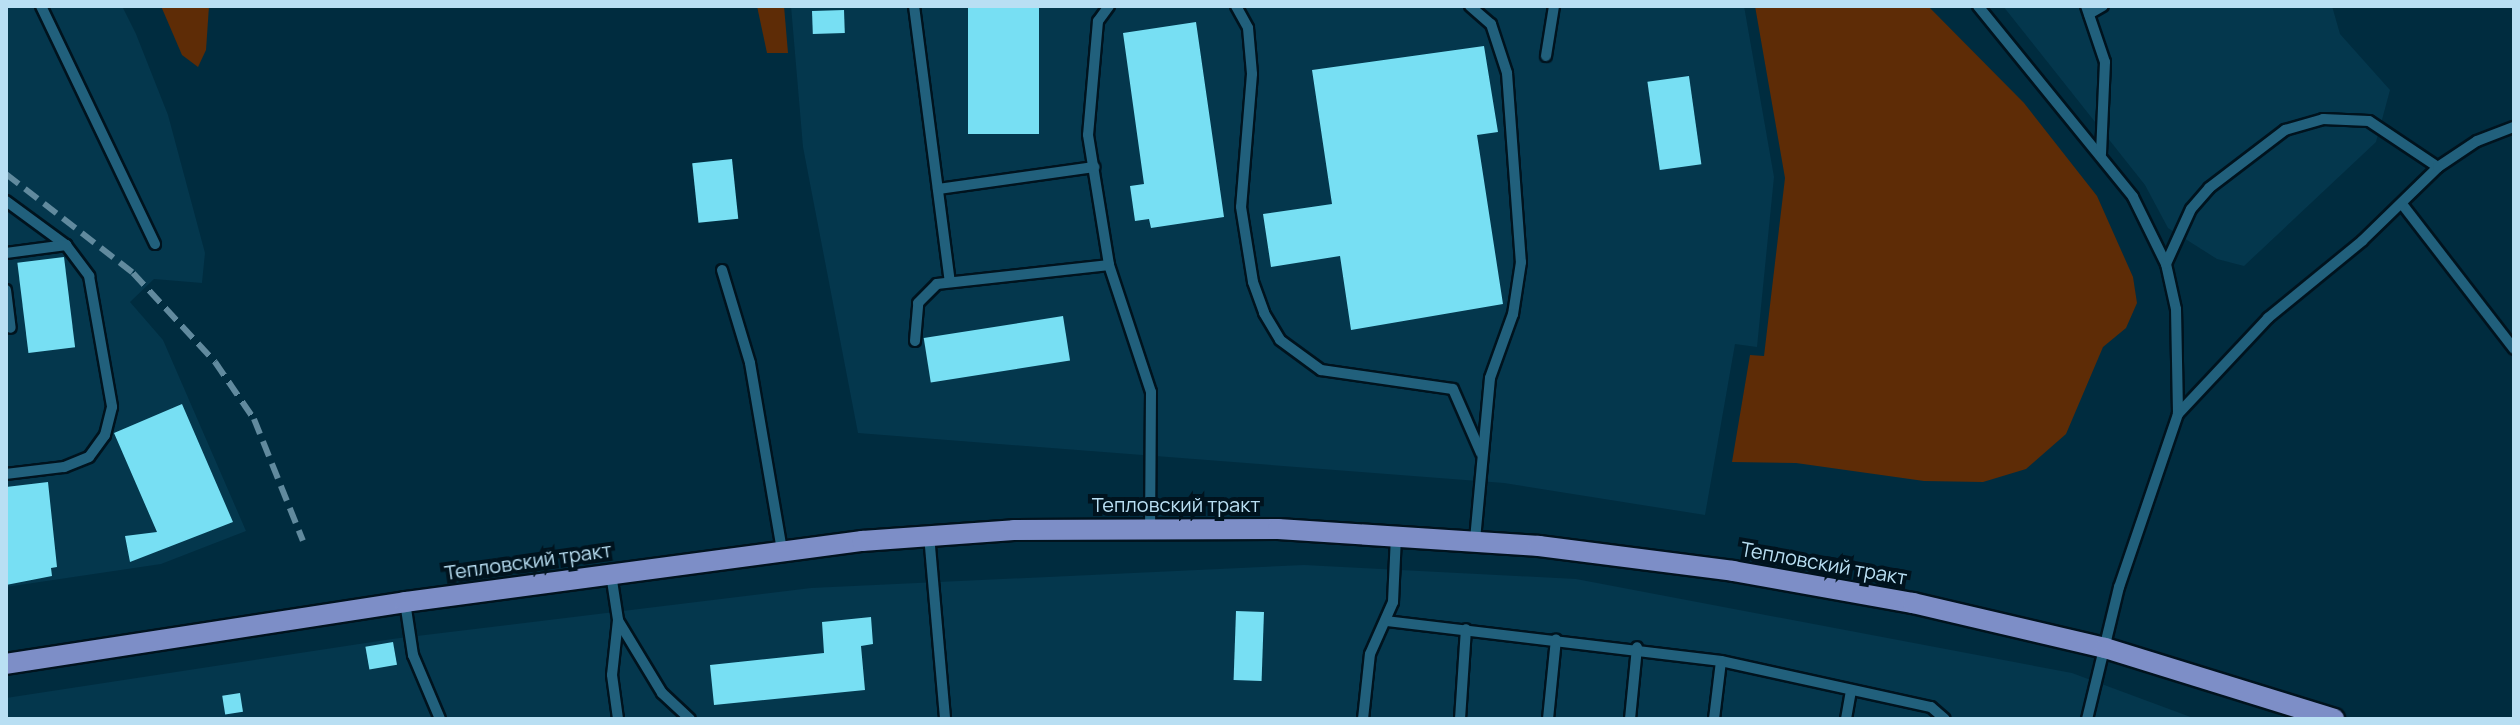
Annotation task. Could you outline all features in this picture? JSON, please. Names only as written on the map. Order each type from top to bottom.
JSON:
[{"type":"main road","name":"Тепловский тракт","points":[[6,664],[405,602],[782,550],[929,535],[1150,527],[1475,540],[1733,571],[1913,603],[2105,648],[2334,719]]},
{"type":"lane","points":[[41,6],[155,244]]},
{"type":"lane","points":[[914,6],[950,282]]},
{"type":"lane","points":[[1109,6],[1098,21],[1088,117],[1109,265],[1151,392],[1150,527]]},
{"type":"lane","points":[[1236,6],[1248,28],[1252,74],[1241,207],[1253,282],[1264,313],[1280,340],[1321,370],[1453,389],[1481,453]]},
{"type":"lane","points":[[1470,6],[1491,24],[1507,73],[1521,262],[1513,314],[1490,378],[1475,540]]},
{"type":"lane","points":[[1546,56],[1554,6]]},
{"type":"lane","points":[[1978,6],[2101,154],[2153,231],[2166,264],[2180,353],[2178,414],[2119,587],[2087,719]]},
{"type":"lane","points":[[2101,154],[2105,62],[2088,10],[2103,6]]},
{"type":"lane","points":[[2166,264],[2191,209],[2209,188],[2285,130],[2323,119],[2369,121],[2438,167]]},
{"type":"lane","points":[[2178,414],[2268,318],[2402,204],[2438,167],[2477,141],[2514,127]]},
{"type":"lane","points":[[938,189],[1094,167]]},
{"type":"lane","points":[[6,201],[66,245],[95,290],[110,422],[96,449],[79,463],[6,474]]},
{"type":"lane","points":[[2402,204],[2514,349]]},
{"type":"lane","points":[[6,253],[66,245]]},
{"type":"lane","points":[[915,341],[918,303],[931,288],[950,282],[1109,265]]},
{"type":"lane","points":[[722,270],[750,363],[782,550]]},
{"type":"lane","points":[[6,290],[11,328]]},
{"type":"lane","points":[[929,535],[945,719]]},
{"type":"lane","points":[[1363,719],[1370,654],[1394,595],[1396,535]]},
{"type":"lane","points":[[611,574],[618,620],[630,648],[662,693],[690,719]]},
{"type":"lane","points":[[405,602],[413,655],[440,719]]},
{"type":"lane","points":[[618,620],[612,675],[618,719]]},
{"type":"lane","points":[[1386,621],[1637,647],[1721,661],[1931,707],[1945,719]]},
{"type":"lane","points":[[1460,719],[1466,629]]},
{"type":"lane","points":[[1548,719],[1556,639]]},
{"type":"lane","points":[[1630,719],[1637,647]]},
{"type":"lane","points":[[1714,719],[1721,661]]},
{"type":"lane","points":[[1846,719],[1851,691]]},
{"type":"shaded area","points":[[6,6],[122,6],[136,34],[168,115],[205,253],[202,283],[154,279],[130,302],[163,340],[246,531],[161,564],[6,587]]},
{"type":"shaded area","points":[[161,6],[209,6],[206,50],[198,67],[182,55]]},
{"type":"shaded area","points":[[757,6],[784,6],[788,53],[767,53]]},
{"type":"shaded area","points":[[791,6],[1744,6],[1774,177],[1757,347],[1735,344],[1705,515],[1504,483],[858,433],[803,147]]},
{"type":"shaded area","points":[[1755,6],[1928,6],[2024,103],[2097,196],[2133,277],[2137,303],[2126,328],[2103,347],[2066,434],[2026,469],[1983,482],[1924,481],[1796,463],[1732,462],[1750,355],[1764,356],[1785,178]]},
{"type":"shaded area","points":[[2003,6],[2332,6],[2340,34],[2390,90],[2376,142],[2244,266],[2217,259],[2168,228],[2145,185]]},
{"type":"shaded area","points":[[1304,565],[1576,579],[2072,673],[2196,719],[6,719],[6,698],[392,639],[811,588]]},
{"type":"building","points":[[968,6],[1039,6],[1039,134],[968,134]]},
{"type":"building","points":[[844,10],[845,33],[813,34],[812,11]]},
{"type":"building","points":[[1196,22],[1224,217],[1151,228],[1149,219],[1135,221],[1130,186],[1144,184],[1123,33]]},
{"type":"building","points":[[1484,46],[1498,132],[1477,135],[1503,304],[1351,330],[1340,256],[1271,267],[1263,214],[1332,204],[1312,70]]},
{"type":"building","points":[[1689,76],[1701,164],[1660,170],[1647,82]]},
{"type":"building","points":[[732,159],[738,219],[698,223],[692,163]]},
{"type":"building","points":[[64,257],[75,347],[28,353],[17,263]]},
{"type":"building","points":[[1063,316],[1070,360],[931,383],[924,338]]},
{"type":"building","points":[[182,404],[233,522],[130,562],[125,536],[157,532],[114,433]]},
{"type":"building","points":[[48,482],[57,567],[51,568],[52,576],[6,585],[6,487]]},
{"type":"building","points":[[1236,611],[1264,612],[1262,681],[1234,680]]},
{"type":"building","points":[[871,617],[873,644],[861,646],[865,690],[714,705],[710,665],[824,653],[822,622]]},
{"type":"building","points":[[393,642],[397,665],[369,670],[365,647]]},
{"type":"building","points":[[240,693],[243,712],[225,715],[222,696]]},
{"type":"railway","points":[[6,174],[133,273],[215,362],[254,419],[303,541]]}]
